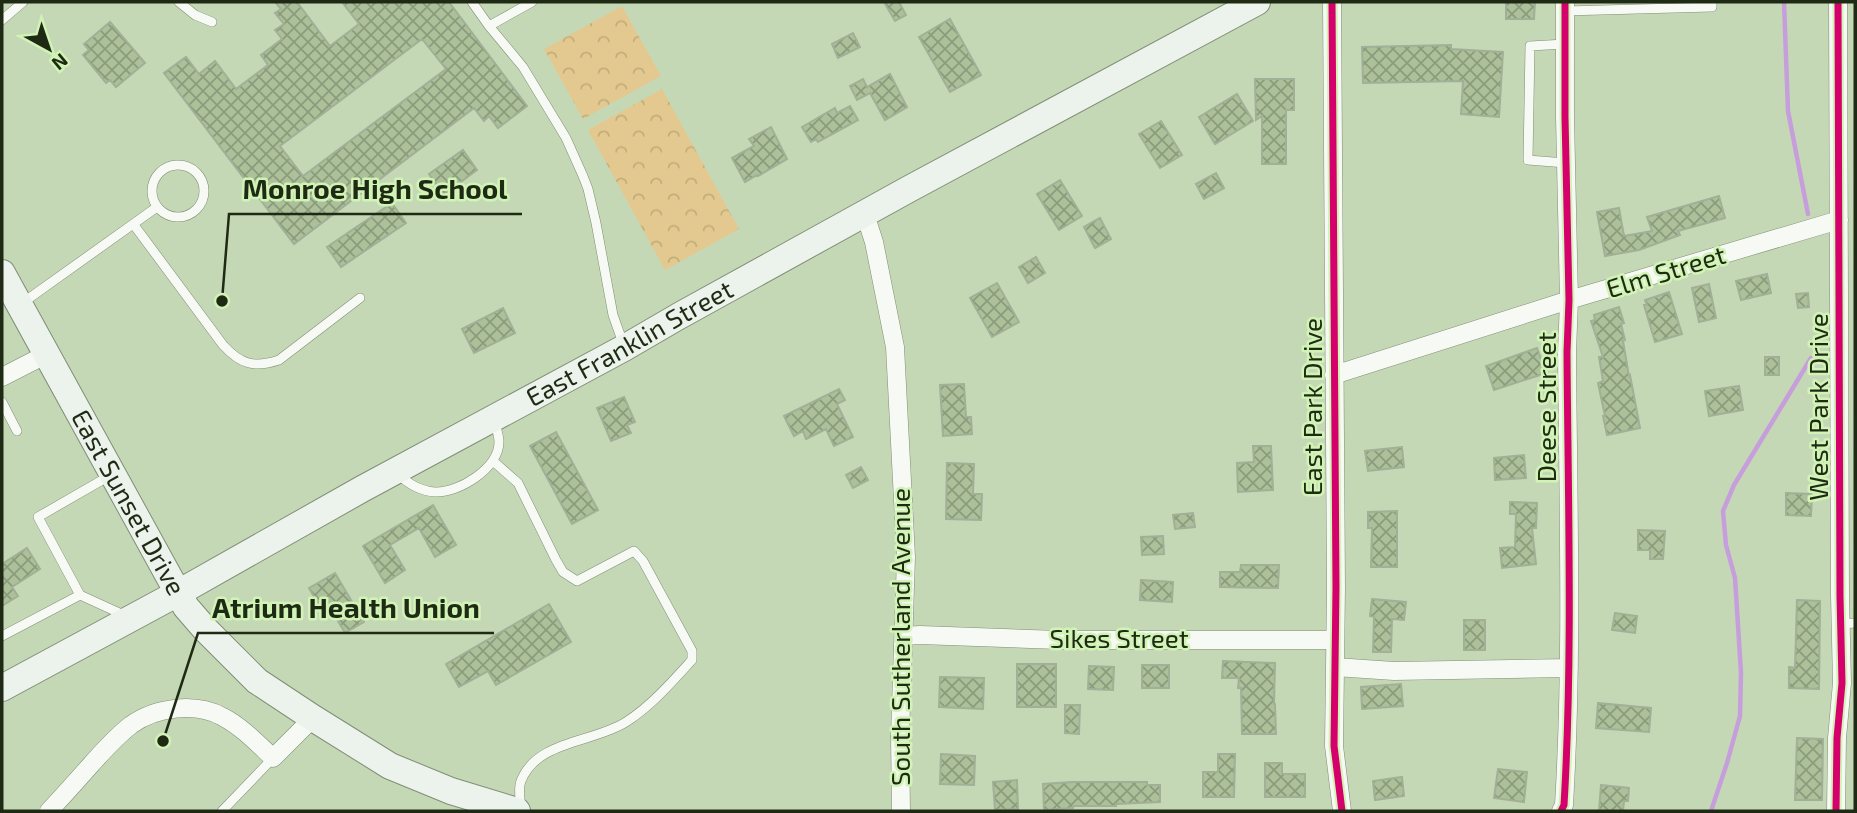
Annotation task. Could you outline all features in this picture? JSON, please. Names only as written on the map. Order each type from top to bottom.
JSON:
[{"type":"main road","name":"East Franklin Street","points":[[3,685],[177,593],[1024,126],[1257,2]]},
{"type":"main road","name":"East Sunset Drive","points":[[2,272],[177,593],[205,629],[257,681],[390,766],[451,791],[519,811]]},
{"type":"street","name":"East Park Drive","points":[[1332,2],[1334,747],[1342,811]]},
{"type":"street","name":"West Park Drive","points":[[1836,811],[1837,738],[1849,684],[1839,220],[1838,2]]},
{"type":"street","name":"Deese Street","points":[[1561,811],[1564,805],[1568,734],[1569,668],[1569,300],[1565,6]]},
{"type":"street","name":"South Sutherland Avenue","points":[[865,214],[874,242],[895,347],[906,557],[900,737],[901,811]]},
{"type":"street","name":"Elm Street","points":[[1334,375],[1569,300],[1839,220]]},
{"type":"street","points":[[2,377],[47,354]]},
{"type":"street","name":"Sikes Street","points":[[904,636],[1059,640],[1335,640]]},
{"type":"street","points":[[1335,667],[1394,671],[1569,668]]},
{"type":"street","points":[[49,811],[122,733],[143,718],[185,708],[220,715],[243,730],[273,758],[313,718]]},
{"type":"lane","points":[[2,20],[23,2]]},
{"type":"lane","points":[[179,2],[195,15],[212,22]]},
{"type":"lane","points":[[472,2],[523,67],[566,138],[583,176],[593,212],[613,315],[624,348]]},
{"type":"lane","points":[[489,26],[532,2]]},
{"type":"lane","points":[[1565,6],[1712,7],[1712,2]]},
{"type":"lane","points":[[1565,44],[1530,46],[1528,160],[1566,163]]},
{"type":"lane","points":[[177,165],[192,169],[198,175],[204,190],[203,198],[194,211],[179,216],[171,215],[158,207],[152,192],[156,176],[162,170],[177,165]]},
{"type":"lane","points":[[20,305],[158,207]]},
{"type":"lane","points":[[134,225],[223,345],[240,360],[252,364],[279,360],[360,298]]},
{"type":"lane","points":[[2,402],[17,431]]},
{"type":"lane","points":[[395,472],[407,483],[434,492],[450,491],[475,478],[493,461],[499,447],[500,439],[493,419]]},
{"type":"lane","points":[[493,461],[518,483],[563,572],[577,582],[634,551],[643,561],[692,651],[692,660],[660,695],[625,723],[542,755],[529,767],[520,783],[519,811]]},
{"type":"lane","points":[[113,475],[38,517],[80,595],[131,618]]},
{"type":"lane","points":[[2,636],[80,595]]},
{"type":"lane","points":[[222,811],[273,758]]},
{"type":"green space","points":[[622,6],[661,76],[583,119],[544,49]]},
{"type":"green space","points":[[662,89],[739,229],[665,270],[588,130]]},
{"type":"building","points":[[275,2],[297,2],[330,46],[359,24],[342,2],[449,2],[527,106],[498,128],[489,116],[484,121],[474,108],[294,244],[164,73],[186,57],[199,74],[215,61],[236,89],[268,65],[261,55],[282,39],[275,30],[284,24],[275,13],[281,9]],"holes":[[[422,39],[446,69],[303,176],[280,146]]]},
{"type":"building","points":[[884,2],[899,2],[906,15],[895,21]]},
{"type":"building","points":[[1506,2],[1535,2],[1534,19],[1506,19]]},
{"type":"building","points":[[950,19],[981,75],[950,92],[919,37]]},
{"type":"building","points":[[110,22],[145,63],[116,87],[110,80],[106,83],[83,55],[89,50],[84,44]]},
{"type":"building","points":[[853,33],[860,47],[838,58],[832,44]]},
{"type":"building","points":[[1451,45],[1451,49],[1503,52],[1499,117],[1461,114],[1463,81],[1363,83],[1362,47]]},
{"type":"building","points":[[890,74],[907,107],[885,120],[870,93],[857,100],[850,86],[863,79],[867,87]]},
{"type":"building","points":[[1255,79],[1294,79],[1294,110],[1286,110],[1286,164],[1262,164],[1262,116],[1256,120]]},
{"type":"building","points":[[1237,94],[1253,121],[1215,144],[1199,117]]},
{"type":"building","points":[[850,106],[858,120],[818,142],[816,139],[811,142],[802,127],[835,108],[837,113]]},
{"type":"building","points":[[1161,121],[1182,155],[1160,168],[1139,134]]},
{"type":"building","points":[[771,127],[787,159],[745,182],[732,158],[754,146],[749,139]]},
{"type":"building","points":[[463,150],[477,170],[443,195],[429,174]]},
{"type":"building","points":[[1216,173],[1224,188],[1204,199],[1196,184]]},
{"type":"building","points":[[1060,180],[1082,216],[1059,230],[1037,194]]},
{"type":"building","points":[[1719,196],[1725,218],[1678,231],[1680,235],[1639,250],[1605,256],[1597,212],[1619,208],[1624,236],[1652,231],[1647,217]]},
{"type":"building","points":[[392,203],[406,223],[341,267],[327,247]]},
{"type":"building","points":[[1100,218],[1111,239],[1095,248],[1084,227]]},
{"type":"building","points":[[1036,257],[1045,273],[1028,283],[1019,267]]},
{"type":"building","points":[[1767,274],[1771,293],[1741,300],[1736,281]]},
{"type":"building","points":[[997,283],[1019,322],[992,337],[970,298]]},
{"type":"building","points":[[1709,284],[1716,318],[1699,322],[1692,288]]},
{"type":"building","points":[[1669,292],[1682,334],[1655,342],[1644,305],[1647,305],[1645,300]]},
{"type":"building","points":[[1808,293],[1809,307],[1798,308],[1796,294]]},
{"type":"building","points":[[1619,307],[1624,323],[1621,324],[1625,340],[1623,341],[1640,428],[1607,435],[1598,383],[1603,381],[1599,357],[1603,357],[1591,321],[1595,320],[1594,315]]},
{"type":"building","points":[[503,308],[515,333],[474,353],[462,329]]},
{"type":"building","points":[[1537,348],[1546,373],[1494,390],[1486,366]]},
{"type":"building","points":[[1765,357],[1779,357],[1779,375],[1765,375]]},
{"type":"building","points":[[964,384],[966,417],[971,417],[972,434],[943,436],[940,385]]},
{"type":"building","points":[[1739,386],[1743,410],[1709,416],[1705,391]]},
{"type":"building","points":[[839,389],[845,400],[837,404],[853,437],[834,446],[826,429],[806,439],[803,431],[794,436],[784,416]]},
{"type":"building","points":[[624,397],[635,422],[627,425],[631,433],[611,441],[597,408]]},
{"type":"building","points":[[556,432],[598,510],[572,524],[530,446]]},
{"type":"building","points":[[1253,446],[1271,446],[1273,490],[1238,492],[1237,463],[1254,462]]},
{"type":"building","points":[[1402,447],[1404,467],[1368,471],[1365,451]]},
{"type":"building","points":[[1524,455],[1526,478],[1495,480],[1494,458]]},
{"type":"building","points":[[947,463],[974,464],[973,494],[982,494],[981,520],[946,519]]},
{"type":"building","points":[[861,467],[868,480],[853,488],[846,475]]},
{"type":"building","points":[[1786,493],[1812,494],[1811,516],[1786,515]]},
{"type":"building","points":[[1510,502],[1537,503],[1536,528],[1532,528],[1536,564],[1502,568],[1500,548],[1515,547],[1516,514],[1510,514]]},
{"type":"building","points":[[433,505],[456,545],[435,557],[419,528],[390,545],[405,570],[385,583],[363,546]]},
{"type":"building","points":[[1397,511],[1397,567],[1371,567],[1372,528],[1368,528],[1368,512]]},
{"type":"building","points":[[1193,513],[1195,527],[1175,529],[1173,515]]},
{"type":"building","points":[[1638,530],[1665,531],[1663,559],[1650,559],[1650,550],[1638,550]]},
{"type":"building","points":[[1163,536],[1164,554],[1142,555],[1141,537]]},
{"type":"building","points":[[27,548],[40,569],[12,587],[18,596],[2,606],[2,564]]},
{"type":"building","points":[[1241,565],[1279,565],[1278,588],[1220,587],[1220,572],[1240,572]]},
{"type":"building","points":[[335,573],[364,622],[345,633],[329,606],[322,610],[309,588]]},
{"type":"building","points":[[1141,580],[1173,582],[1172,602],[1140,600]]},
{"type":"building","points":[[1372,599],[1406,602],[1404,620],[1392,619],[1391,652],[1373,652],[1374,617],[1370,616]]},
{"type":"building","points":[[1797,600],[1820,601],[1819,689],[1789,688],[1789,667],[1795,668]]},
{"type":"building","points":[[549,604],[571,642],[496,685],[488,671],[459,687],[446,664]]},
{"type":"building","points":[[1615,613],[1637,616],[1635,633],[1612,630]]},
{"type":"building","points":[[1464,620],[1485,620],[1485,650],[1464,650]]},
{"type":"building","points":[[1223,661],[1275,663],[1276,734],[1242,734],[1239,678],[1222,678]]},
{"type":"building","points":[[1017,664],[1056,664],[1056,707],[1017,707]]},
{"type":"building","points":[[1142,665],[1169,665],[1169,688],[1142,688]]},
{"type":"building","points":[[1089,666],[1114,667],[1113,690],[1088,689]]},
{"type":"building","points":[[940,677],[984,678],[983,709],[939,707]]},
{"type":"building","points":[[1401,684],[1403,706],[1362,709],[1361,687]]},
{"type":"building","points":[[1598,703],[1651,708],[1649,732],[1596,728]]},
{"type":"building","points":[[1065,705],[1080,705],[1079,734],[1065,733]]},
{"type":"building","points":[[1797,738],[1823,739],[1822,800],[1795,800]]},
{"type":"building","points":[[941,754],[975,756],[974,785],[940,784]]},
{"type":"building","points":[[1218,754],[1235,754],[1234,797],[1203,797],[1203,772],[1218,772]]},
{"type":"building","points":[[1265,763],[1282,763],[1282,774],[1305,774],[1305,797],[1265,797]]},
{"type":"building","points":[[1498,769],[1527,772],[1524,802],[1494,798]]},
{"type":"building","points":[[1402,777],[1404,796],[1375,800],[1373,781]]},
{"type":"building","points":[[1017,780],[1018,809],[995,810],[993,782]]},
{"type":"building","points":[[1147,782],[1147,785],[1160,785],[1160,802],[1044,810],[1043,784]]},
{"type":"building","points":[[1601,785],[1629,788],[1628,801],[1624,801],[1623,811],[1599,811]]},
{"type":"waterway","points":[[1784,2],[1788,111],[1808,214]]},
{"type":"waterway","points":[[1711,811],[1740,716],[1741,673],[1735,578],[1726,545],[1723,511],[1734,485],[1811,358]]},
{"type":"cycle path","points":[[1332,2],[1336,587],[1334,746],[1342,811]]},
{"type":"cycle path","points":[[1561,811],[1564,805],[1567,748],[1569,635],[1569,300],[1565,2]]},
{"type":"cycle path","points":[[1836,811],[1837,738],[1842,683],[1838,2]]},
{"type":"place","name":"Monroe High School","points":[[222,301]]},
{"type":"place","name":"Atrium Health Union","points":[[163,741]]}]
